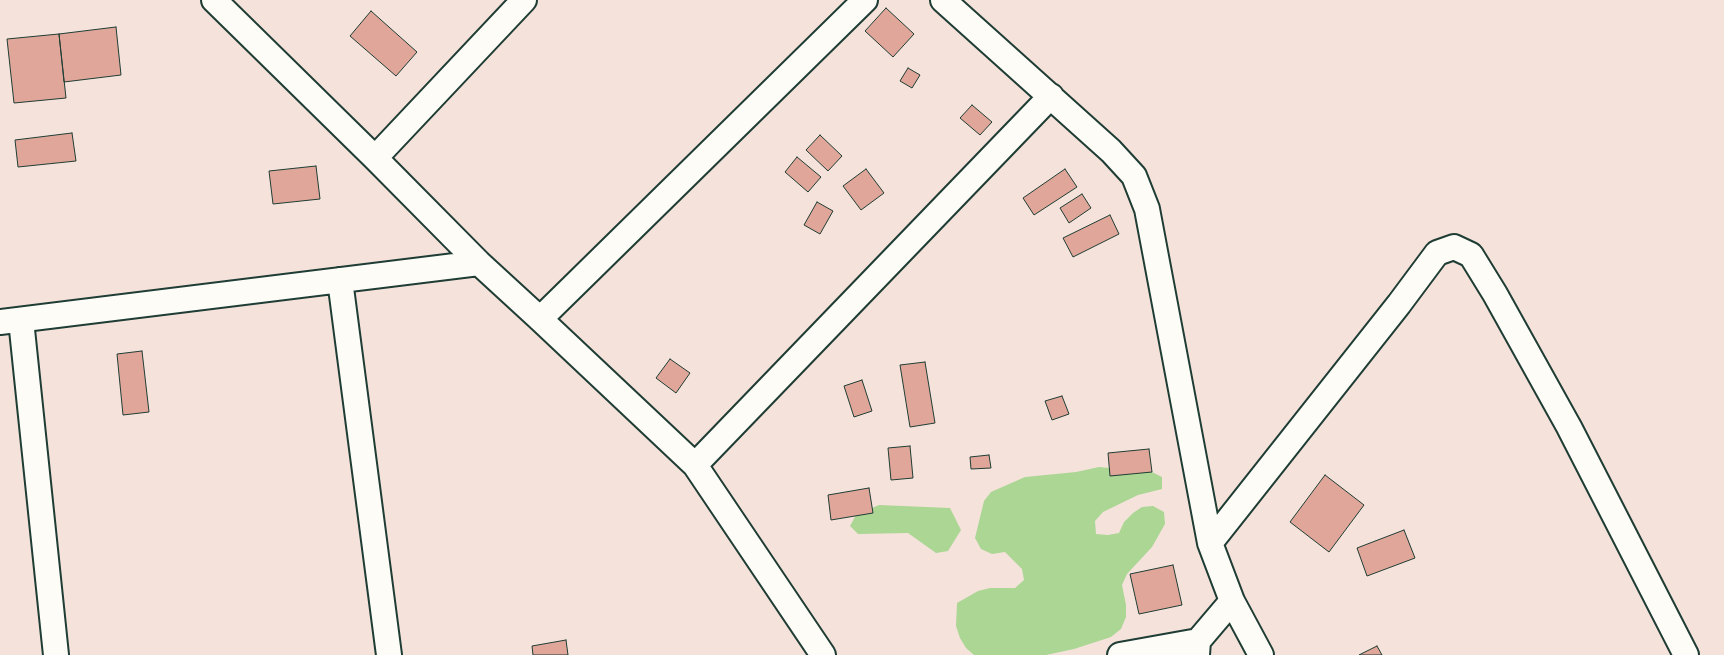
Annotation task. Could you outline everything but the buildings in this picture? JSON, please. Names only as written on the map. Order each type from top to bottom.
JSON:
[{"type":"street","points":[[214,0],[479,263],[695,465],[823,655]]},
{"type":"street","points":[[375,158],[524,0]]},
{"type":"street","points":[[540,318],[865,0]]},
{"type":"street","points":[[949,2],[1111,151],[1134,176],[1146,209],[1210,543],[1232,601],[1261,655]]},
{"type":"street","points":[[695,465],[1051,96]]},
{"type":"street","points":[[1210,543],[1399,304],[1437,253],[1454,247],[1472,255],[1495,294],[1569,427],[1686,655]]},
{"type":"street","points":[[56,655],[10,321],[479,263]]},
{"type":"street","points":[[340,280],[389,655]]},
{"type":"street","points":[[1120,655],[1198,648],[1232,601]]},
{"type":"green space","points":[[1099,467],[1152,472],[1162,477],[1162,489],[1138,495],[1103,512],[1095,521],[1096,534],[1108,535],[1119,533],[1124,522],[1142,507],[1153,506],[1164,512],[1165,524],[1152,547],[1127,574],[1122,585],[1126,617],[1121,629],[1111,637],[1074,649],[1046,655],[974,655],[966,648],[956,626],[957,603],[978,591],[990,588],[1015,588],[1024,580],[1022,569],[1005,552],[992,554],[981,549],[975,538],[984,501],[991,492],[1025,477],[1076,472]]},
{"type":"green space","points":[[879,505],[950,508],[961,530],[948,551],[936,553],[908,533],[858,534],[850,526],[856,515]]}]
